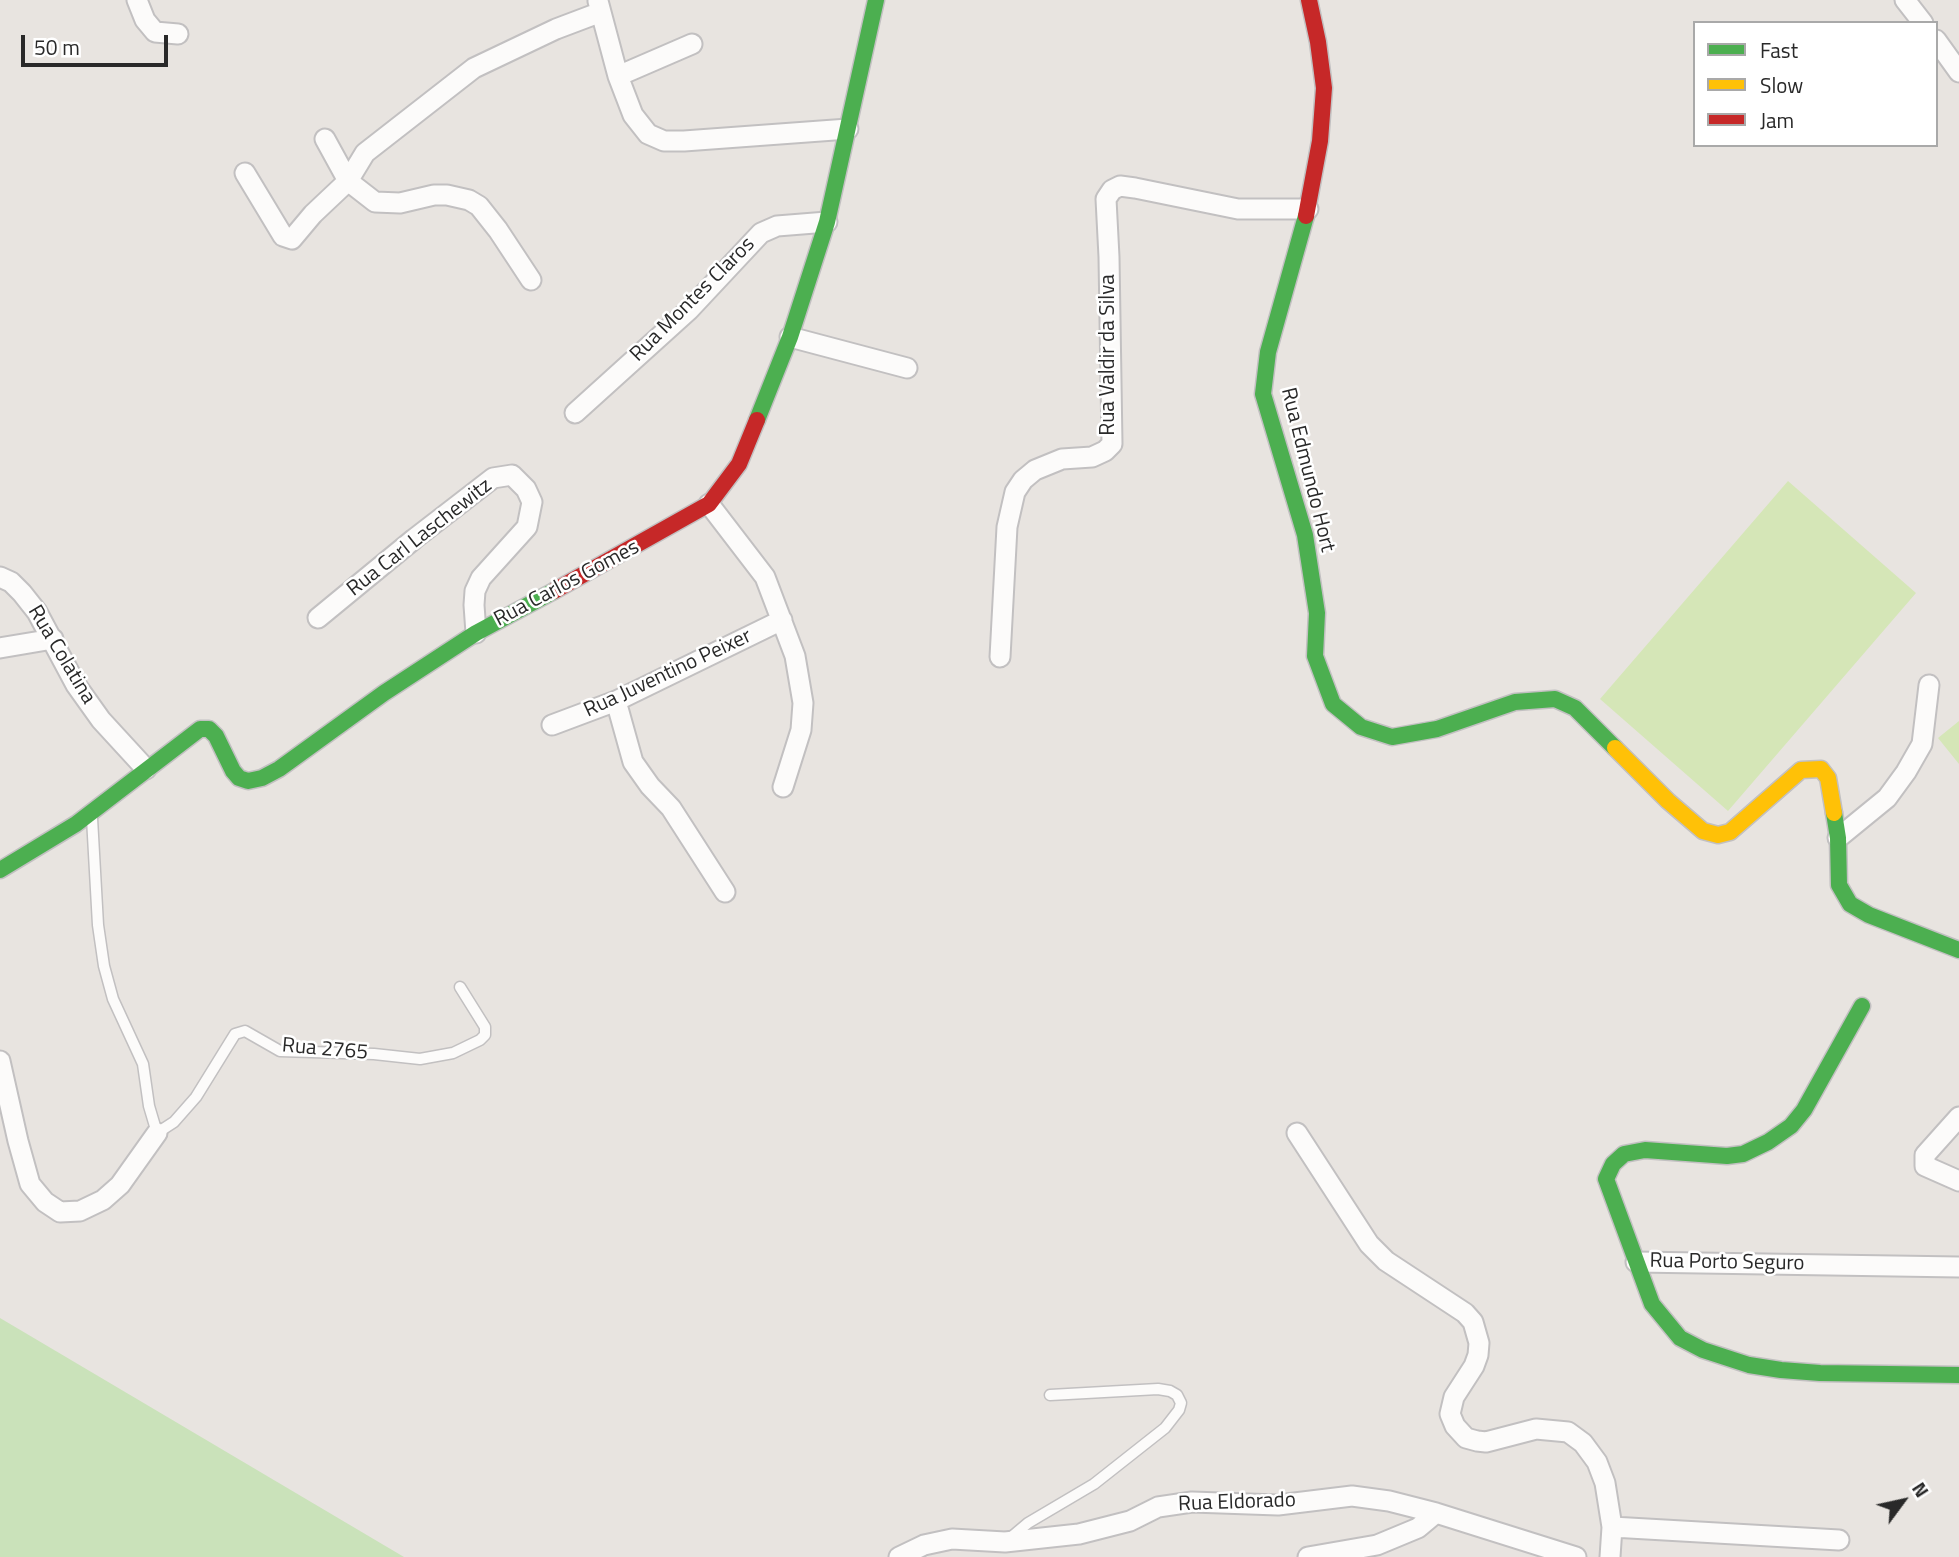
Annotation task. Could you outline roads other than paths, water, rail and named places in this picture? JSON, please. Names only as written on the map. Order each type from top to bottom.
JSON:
[{"type":"street","points":[[137,0],[145,20],[155,32],[178,34]]},
{"type":"street","name":"Rua Carlos Gomes","points":[[0,870],[76,824],[200,730],[209,729],[216,736],[239,778],[248,781],[262,778],[279,769],[384,693],[477,633],[709,504],[739,464],[790,337],[827,222],[876,0]]},
{"type":"street","name":"Rua Edmundo Hort","points":[[1309,0],[1324,88],[1320,141],[1308,209],[1268,352],[1263,394],[1305,535],[1317,613],[1315,656],[1333,704],[1361,727],[1392,737],[1437,729],[1515,702],[1555,699],[1575,708],[1668,801],[1703,831],[1718,835],[1730,832],[1801,770],[1821,769],[1828,778],[1838,838],[1839,885],[1850,904],[1869,915],[1959,950]]},
{"type":"street","points":[[1905,0],[1921,21]]},
{"type":"street","points":[[245,173],[287,239],[292,239],[313,214],[348,181],[365,153],[474,68],[599,6],[618,76],[633,115],[648,134],[664,141],[720,140],[848,130]]},
{"type":"street","points":[[1938,43],[1959,72]]},
{"type":"street","points":[[618,76],[692,44]]},
{"type":"street","points":[[325,139],[348,181],[375,202],[400,203],[434,195],[469,200],[479,206],[531,280]]},
{"type":"street","name":"Rua Valdir da Silva","points":[[1000,657],[1007,527],[1015,492],[1023,480],[1035,470],[1062,459],[1092,457],[1112,444],[1105,199],[1112,190],[1120,186],[1238,209],[1308,209]]},
{"type":"street","name":"Rua Montes Claros","points":[[575,414],[689,310],[761,233],[777,226],[827,222]]},
{"type":"street","points":[[790,337],[907,368]]},
{"type":"street","name":"Rua Carl Laschewitz","points":[[318,618],[414,538],[493,478],[512,475],[526,489],[532,502],[527,527],[481,578],[475,591],[477,633]]},
{"type":"street","points":[[709,504],[765,577],[795,656],[803,703],[801,730],[783,788]]},
{"type":"street","name":"Rua Colatina","points":[[0,578],[11,582],[22,593],[53,639],[76,685],[101,720],[146,769]]},
{"type":"street","name":"Rua Juventino Peixer","points":[[552,725],[616,701],[782,620]]},
{"type":"street","points":[[0,648],[53,639]]},
{"type":"street","points":[[1838,838],[1887,798],[1906,772],[1922,744],[1929,685]]},
{"type":"street","points":[[616,701],[633,762],[650,786],[671,808],[725,892]]},
{"type":"street","name":"Rua Porto Seguro","points":[[1862,1006],[1804,1110],[1791,1126],[1768,1142],[1743,1154],[1727,1156],[1645,1150],[1624,1154],[1613,1164],[1606,1179],[1636,1262],[1959,1267]]},
{"type":"street","points":[[0,1061],[30,1184],[45,1202],[60,1212],[80,1211],[103,1200],[120,1185],[156,1133]]},
{"type":"street","points":[[1959,1117],[1925,1154],[1925,1166],[1959,1181]]},
{"type":"street","points":[[1297,1133],[1369,1244],[1386,1261],[1465,1313],[1473,1322],[1479,1343],[1478,1355],[1454,1397],[1450,1414],[1455,1426],[1466,1438],[1486,1442],[1536,1429],[1568,1432],[1583,1443],[1597,1462],[1605,1483],[1612,1527],[1610,1557]]},
{"type":"street","points":[[1636,1262],[1652,1304],[1666,1324],[1679,1338],[1703,1350],[1749,1365],[1780,1370],[1959,1375]]},
{"type":"street","name":"Rua Eldorado","points":[[899,1557],[924,1545],[952,1539],[1005,1542],[1079,1534],[1130,1521],[1158,1507],[1192,1502],[1278,1505],[1352,1496],[1389,1501],[1436,1513],[1576,1557]]},
{"type":"street","points":[[1308,1557],[1377,1545],[1418,1528],[1436,1513]]},
{"type":"street","points":[[1612,1527],[1839,1540]]},
{"type":"lane","points":[[92,810],[98,925],[104,966],[113,999],[143,1064],[156,1133]]},
{"type":"lane","name":"Rua 2765","points":[[156,1133],[174,1122],[196,1097],[235,1034],[245,1031],[281,1051],[374,1054],[420,1059],[453,1053],[485,1035],[485,1027],[460,987]]},
{"type":"lane","points":[[1005,1542],[1028,1523],[1094,1484],[1165,1428],[1181,1403],[1177,1395],[1158,1389],[1050,1395]]}]
